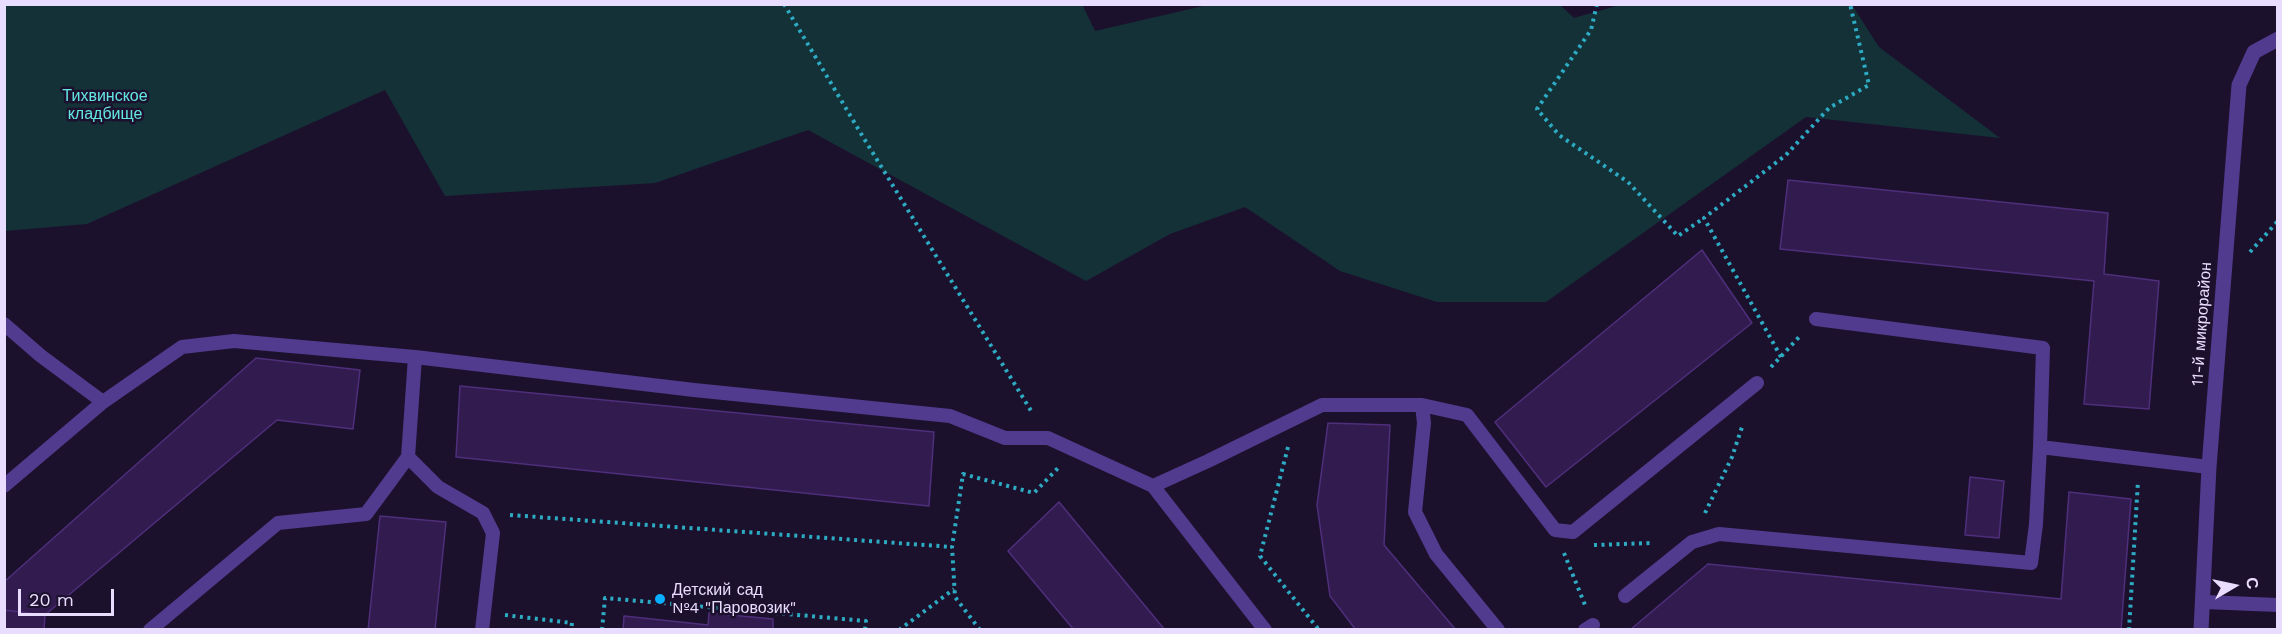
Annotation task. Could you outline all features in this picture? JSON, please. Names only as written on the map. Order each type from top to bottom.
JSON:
[{"type":"street","name":"11-й микрорайон","points":[[2202,630],[2210,467],[2239,85],[2254,52],[2277,39]]},
{"type":"lane","points":[[1624,596],[1692,542],[1719,534],[2031,562],[2036,524],[2043,348],[1816,319]]},
{"type":"lane","points":[[4,324],[41,356],[103,402]]},
{"type":"lane","points":[[4,486],[103,402],[182,346],[234,341],[415,357],[694,390],[950,416],[1005,438],[1048,438],[1153,486],[1265,630]]},
{"type":"lane","points":[[150,630],[278,523],[366,514],[408,457],[415,357]]},
{"type":"lane","points":[[1153,486],[1208,462],[1322,405],[1422,405],[1467,415],[1555,530],[1573,532],[1757,383]]},
{"type":"lane","points":[[1422,405],[1424,423],[1415,513],[1436,554],[1498,630]]},
{"type":"lane","points":[[2040,447],[2210,467]]},
{"type":"lane","points":[[408,457],[438,487],[483,513],[493,533],[482,630]]},
{"type":"lane","points":[[2204,602],[2277,605]]},
{"type":"path","points":[[784,4],[937,259],[1048,438]]},
{"type":"path","points":[[1597,4],[1591,30],[1536,109],[1559,135],[1628,182],[1678,237],[1786,155],[1829,108],[1869,85],[1850,4]]},
{"type":"path","points":[[1704,218],[1781,357]]},
{"type":"path","points":[[1757,383],[1816,319]]},
{"type":"path","points":[[1296,417],[1260,556],[1319,630]]},
{"type":"path","points":[[1585,545],[1692,542],[1732,457],[1743,425]]},
{"type":"path","points":[[980,630],[955,597],[954,589],[952,547],[963,474],[1034,493],[1076,450]]},
{"type":"path","points":[[2129,630],[2139,459]]},
{"type":"path","points":[[483,513],[952,547]]},
{"type":"path","points":[[1555,530],[1589,627]]},
{"type":"path","points":[[899,630],[954,589]]},
{"type":"path","points":[[602,630],[605,598],[866,621],[865,630]]},
{"type":"path","points":[[484,613],[572,623],[571,630]]},
{"type":"green space","name":"Тихвинское кладбище","points":[[5,4],[1082,4],[1095,31],[1212,4],[1559,4],[1574,18],[1620,5],[1852,5],[1879,47],[2000,138],[1806,117],[1546,302],[1437,302],[1340,271],[1245,207],[1170,234],[1086,281],[808,130],[655,183],[445,196],[385,90],[87,224],[5,231]]},
{"type":"building","points":[[1788,180],[2108,213],[2104,274],[2159,281],[2149,409],[2084,404],[2094,281],[1780,249]]},
{"type":"building","points":[[1702,250],[1752,323],[1546,487],[1495,422]]},
{"type":"building","points":[[256,358],[360,370],[353,429],[277,420],[45,615],[4,610],[4,582]]},
{"type":"building","points":[[460,386],[934,432],[929,506],[456,457]]},
{"type":"building","points":[[1328,423],[1390,425],[1384,545],[1456,630],[1356,630],[1330,596],[1317,505]]},
{"type":"building","points":[[1970,477],[2004,481],[1999,538],[1965,535]]},
{"type":"building","points":[[2069,492],[2131,499],[2121,630],[1630,630],[1708,564],[2061,599]]},
{"type":"building","points":[[1059,502],[1165,630],[1074,630],[1008,551]]},
{"type":"building","points":[[380,516],[446,522],[435,630],[368,630]]},
{"type":"building","points":[[4,610],[45,615],[44,630],[4,630]]},
{"type":"building","points":[[709,613],[773,619],[773,630],[623,630],[624,616],[708,625]]},
{"type":"place","name":"Детский сад №4 \"Паровозик\"","points":[[660,599]]}]
